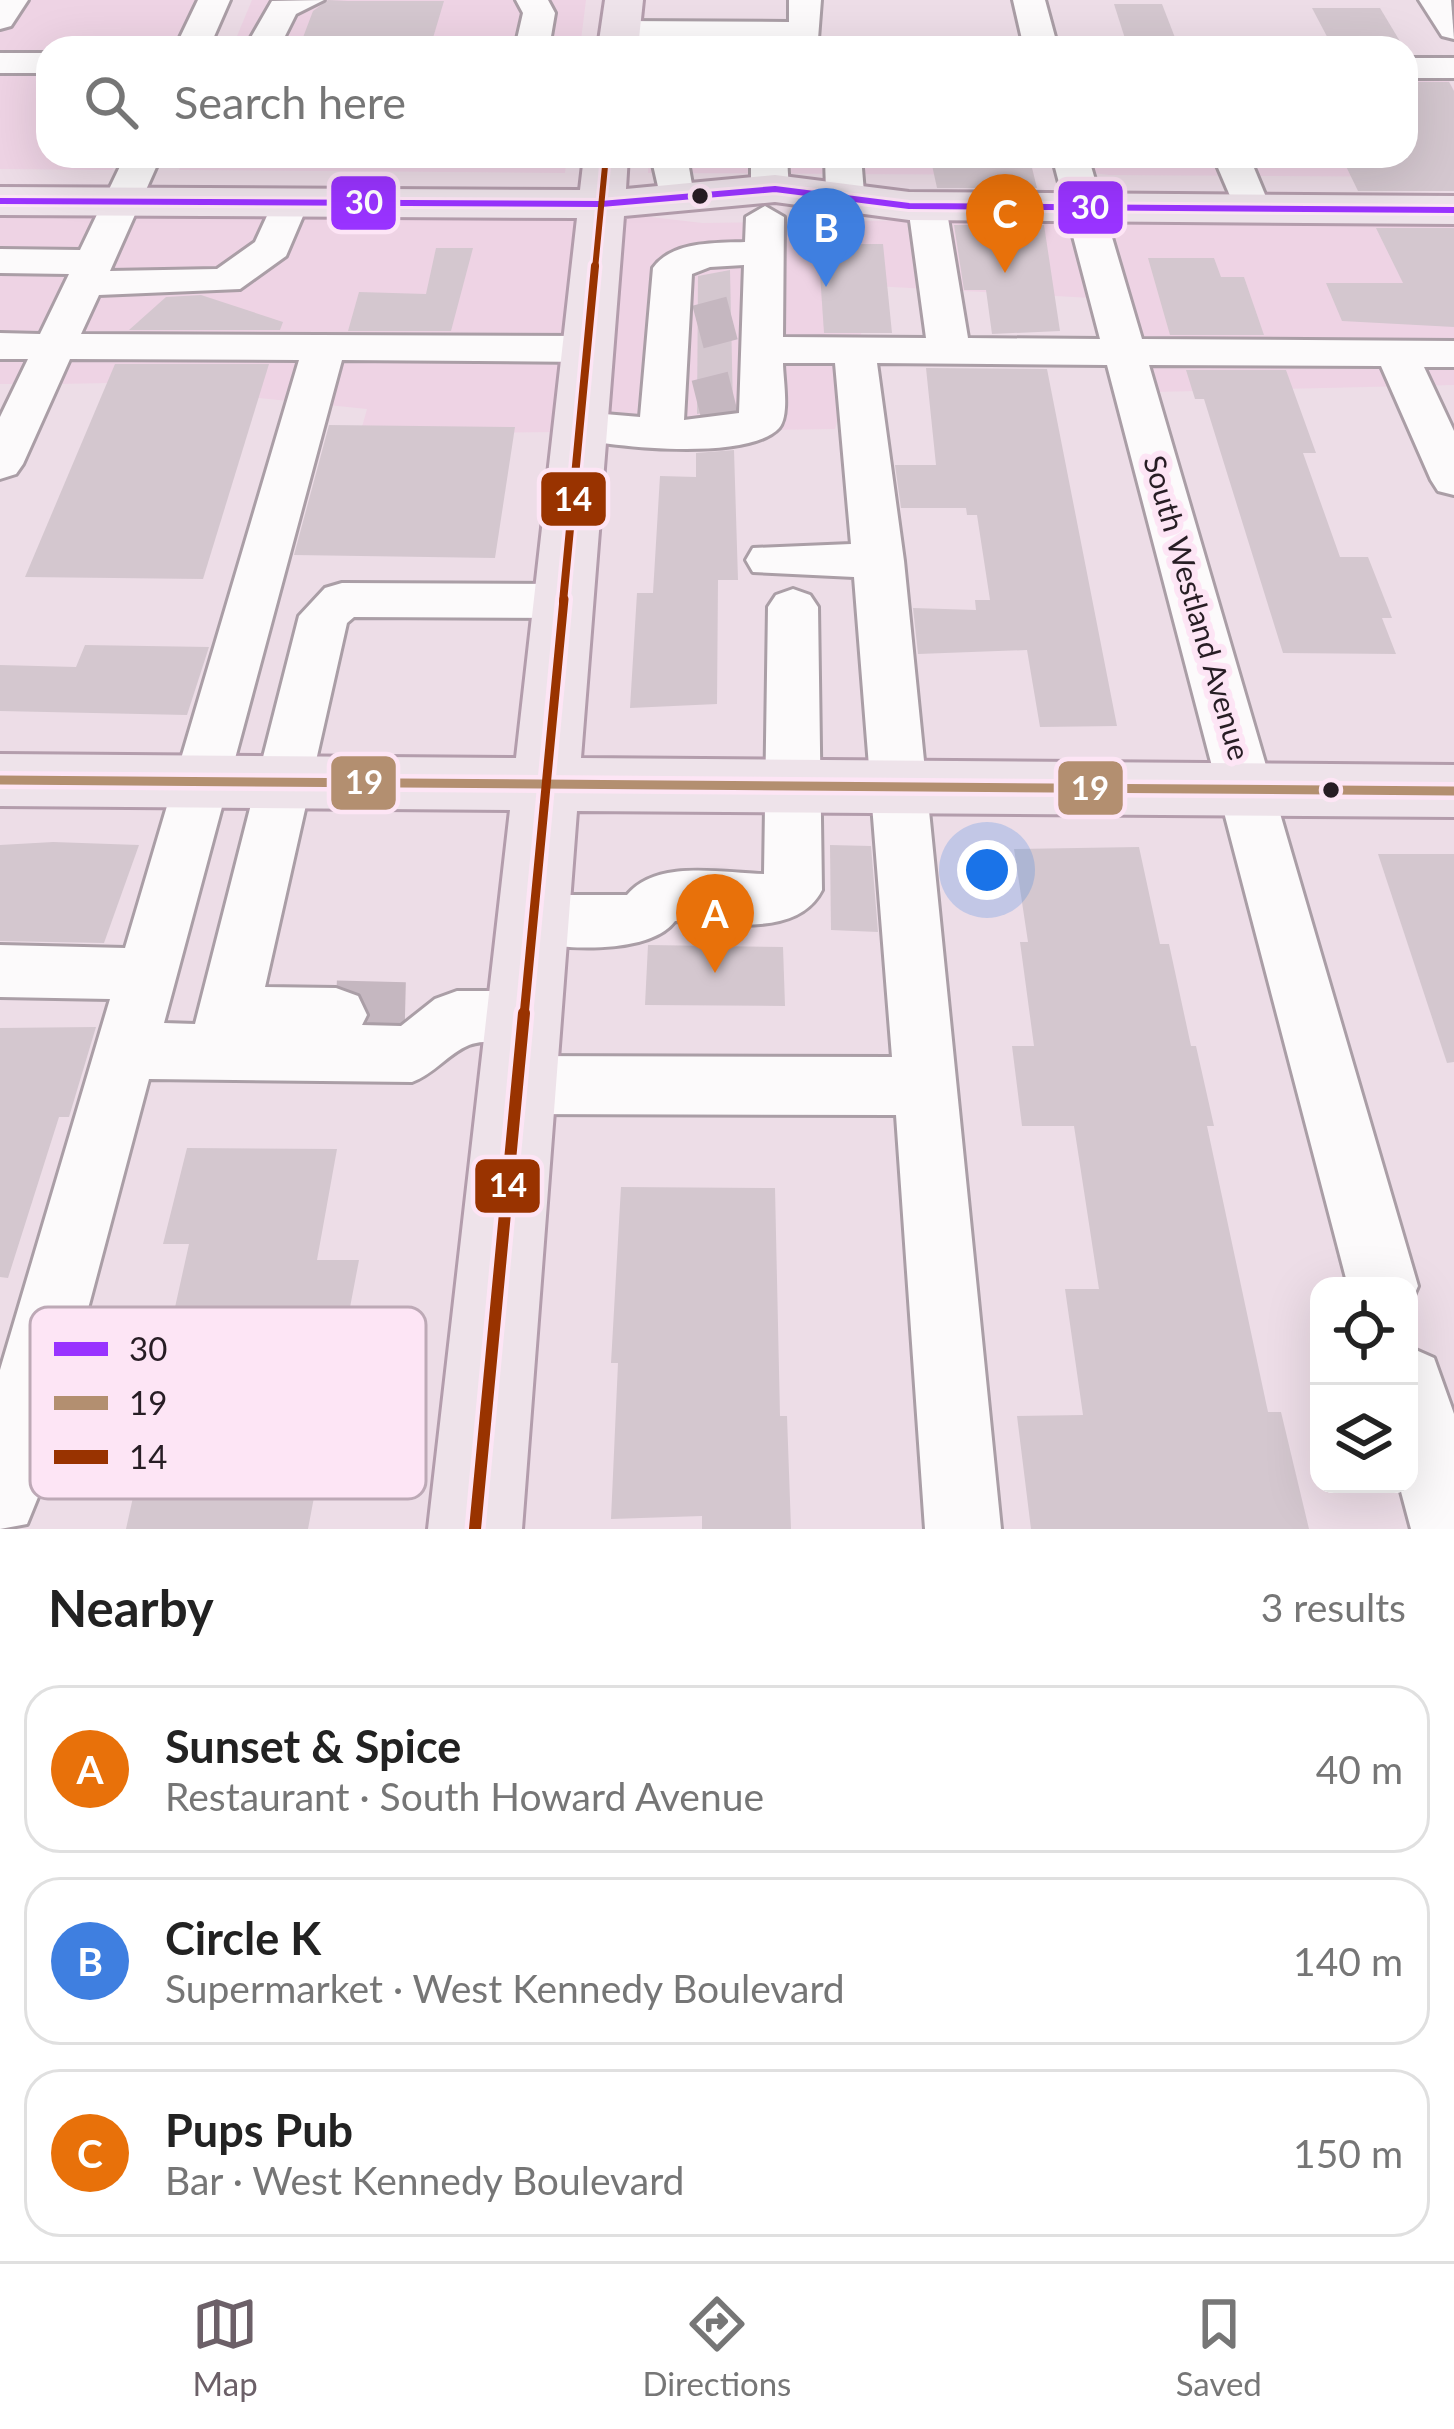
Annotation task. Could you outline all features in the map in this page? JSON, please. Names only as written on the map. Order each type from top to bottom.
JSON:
[{"type":"main road","points":[[723,329],[844,174],[918,206]]},
{"type":"main road","points":[[0,201],[290,202],[640,183],[701,217],[723,329]]},
{"type":"main road","points":[[475,1529],[479,1035],[535,920],[588,349],[640,183]]},
{"type":"main road","points":[[723,329],[853,218],[918,206],[1454,210]]},
{"type":"main road","points":[[0,780],[1454,790]]},
{"type":"street","points":[[0,19],[13,0]]},
{"type":"street","points":[[198,36],[214,0]]},
{"type":"street","points":[[268,36],[283,8],[308,0]]},
{"type":"street","points":[[532,0],[539,13],[534,36]]},
{"type":"street","points":[[621,26],[806,32],[805,0]]},
{"type":"street","points":[[1029,0],[1038,36]]},
{"type":"street","points":[[0,63],[36,75]]},
{"type":"street","points":[[1418,68],[1454,68]]},
{"type":"street","points":[[0,464],[137,168]]},
{"type":"street","name":"South Westland Avenue","points":[[1073,168],[1381,1277]]},
{"type":"street","points":[[1236,168],[1252,209]]},
{"type":"street","points":[[0,312],[226,281],[272,248],[290,202]]},
{"type":"street","points":[[918,206],[949,352]]},
{"type":"street","points":[[0,261],[75,301],[324,348],[588,349]]},
{"type":"street","points":[[0,346],[75,301]]},
{"type":"street","points":[[581,427],[723,329],[855,353],[1454,354]]},
{"type":"street","points":[[53,1307],[324,348]]},
{"type":"street","points":[[855,353],[880,560],[964,1529]]},
{"type":"street","points":[[1397,354],[1454,480]]},
{"type":"street","points":[[770,560],[880,560]]},
{"type":"street","points":[[225,1033],[324,616],[342,600],[565,601]]},
{"type":"street","points":[[535,920],[642,920],[660,897],[784,898],[793,890],[793,608]]},
{"type":"street","points":[[0,971],[145,974]]},
{"type":"street","points":[[125,1051],[336,1016]]},
{"type":"street","points":[[225,1033],[412,1054],[479,1035],[925,1086]]},
{"type":"street","points":[[1410,1385],[1449,1529]]},
{"type":"street","points":[[0,1497],[30,1390]]},
{"type":"shaded area","points":[[0,0],[203,0],[188,36],[36,36],[36,168],[114,168],[0,169]]},
{"type":"shaded area","points":[[252,0],[586,0],[582,36],[237,36]]},
{"type":"shaded area","points":[[1418,71],[1443,71],[1454,90],[1454,177],[1093,173],[1092,168],[1418,168]]},
{"type":"shaded area","points":[[180,168],[566,168],[565,173]]},
{"type":"shaded area","points":[[648,168],[1032,168],[1034,175],[648,173]]},
{"type":"shaded area","points":[[0,211],[101,211],[19,384],[0,384]]},
{"type":"shaded area","points":[[134,211],[584,214],[561,432],[360,434],[367,409],[109,383],[56,384]]},
{"type":"shaded area","points":[[617,213],[702,223],[1070,218],[1091,298],[874,286],[835,429],[599,432]]},
{"type":"shaded area","points":[[1103,218],[1454,220],[1454,385],[1154,392]]},
{"type":"building","points":[[328,0],[444,1],[434,36],[304,36],[313,11]]},
{"type":"building","points":[[1114,4],[1162,4],[1174,36],[1124,36]]},
{"type":"building","points":[[1312,8],[1380,8],[1397,36],[1327,36]]},
{"type":"building","points":[[1418,82],[1449,82],[1454,91],[1454,191],[1358,191],[1347,168],[1418,168]]},
{"type":"building","points":[[933,168],[1032,168],[1037,188],[937,188]]},
{"type":"building","points":[[954,225],[1044,225],[1060,331],[992,334],[986,290],[964,290]]},
{"type":"building","points":[[1376,228],[1454,228],[1454,327],[1342,321],[1326,283],[1403,283]]},
{"type":"building","points":[[818,244],[883,244],[892,333],[824,333]]},
{"type":"building","points":[[436,248],[473,248],[451,331],[348,331],[359,292],[426,294]]},
{"type":"building","points":[[1148,258],[1214,258],[1221,277],[1244,277],[1264,335],[1170,335]]},
{"type":"building","points":[[730,270],[733,409],[697,414],[698,276]]},
{"type":"building","points":[[201,295],[283,322],[280,330],[129,330],[166,297]]},
{"type":"building","points":[[115,364],[269,364],[203,579],[25,577]]},
{"type":"building","points":[[926,368],[1047,369],[1117,726],[1040,727],[1027,650],[918,654],[913,608],[976,610],[975,600],[990,600],[977,515],[967,515],[966,508],[901,508],[895,465],[936,465]]},
{"type":"building","points":[[1186,370],[1286,370],[1316,453],[1303,453],[1340,557],[1368,557],[1392,618],[1382,618],[1396,654],[1283,653],[1204,399],[1195,399]]},
{"type":"building","points":[[329,425],[515,427],[495,558],[294,555]]},
{"type":"building","points":[[734,450],[738,580],[718,580],[717,704],[630,708],[637,593],[653,593],[660,476],[696,477],[696,453]]},
{"type":"building","points":[[85,645],[209,647],[187,715],[0,711],[0,665],[76,667]]},
{"type":"building","points":[[0,845],[139,845],[104,943],[0,941]]},
{"type":"building","points":[[830,845],[871,846],[878,932],[831,930]]},
{"type":"building","points":[[1139,847],[1160,944],[1169,944],[1191,1046],[1196,1046],[1214,1126],[1207,1126],[1268,1412],[1281,1412],[1309,1529],[1031,1529],[1017,1416],[1083,1415],[1065,1289],[1099,1289],[1074,1126],[1022,1126],[1012,1046],[1034,1046],[1020,942],[1028,942],[1014,849]]},
{"type":"building","points":[[1378,854],[1454,854],[1454,1062],[1447,1063]]},
{"type":"building","points":[[648,945],[783,947],[785,1006],[645,1005]]},
{"type":"building","points":[[96,1027],[69,1117],[59,1117],[8,1278],[0,1277],[0,1028]]},
{"type":"building","points":[[187,1148],[337,1149],[317,1260],[359,1260],[350,1307],[175,1307],[189,1244],[163,1244]]},
{"type":"building","points":[[621,1187],[775,1188],[780,1416],[787,1416],[791,1529],[702,1529],[702,1516],[611,1519],[618,1363],[611,1363]]},
{"type":"building","points":[[133,1499],[314,1499],[308,1529],[126,1529]]},
{"type":"tunnel","points":[[698,327],[732,318]]},
{"type":"tunnel","points":[[697,402],[733,393]]},
{"type":"tunnel","points":[[336,1015],[416,1017]]},
{"type":"transit line","name":"14","points":[[475,1529],[605,168]]},
{"type":"transit line","name":"30","points":[[0,201],[601,204],[775,189],[909,206],[1454,210]]},
{"type":"transit line","name":"19","points":[[0,780],[1454,791]]},
{"type":"place","name":"Pups Pub","points":[[1005,273]]},
{"type":"place","name":"Circle K","points":[[826,287]]},
{"type":"place","name":"Sunset & Spice","points":[[715,973]]}]
